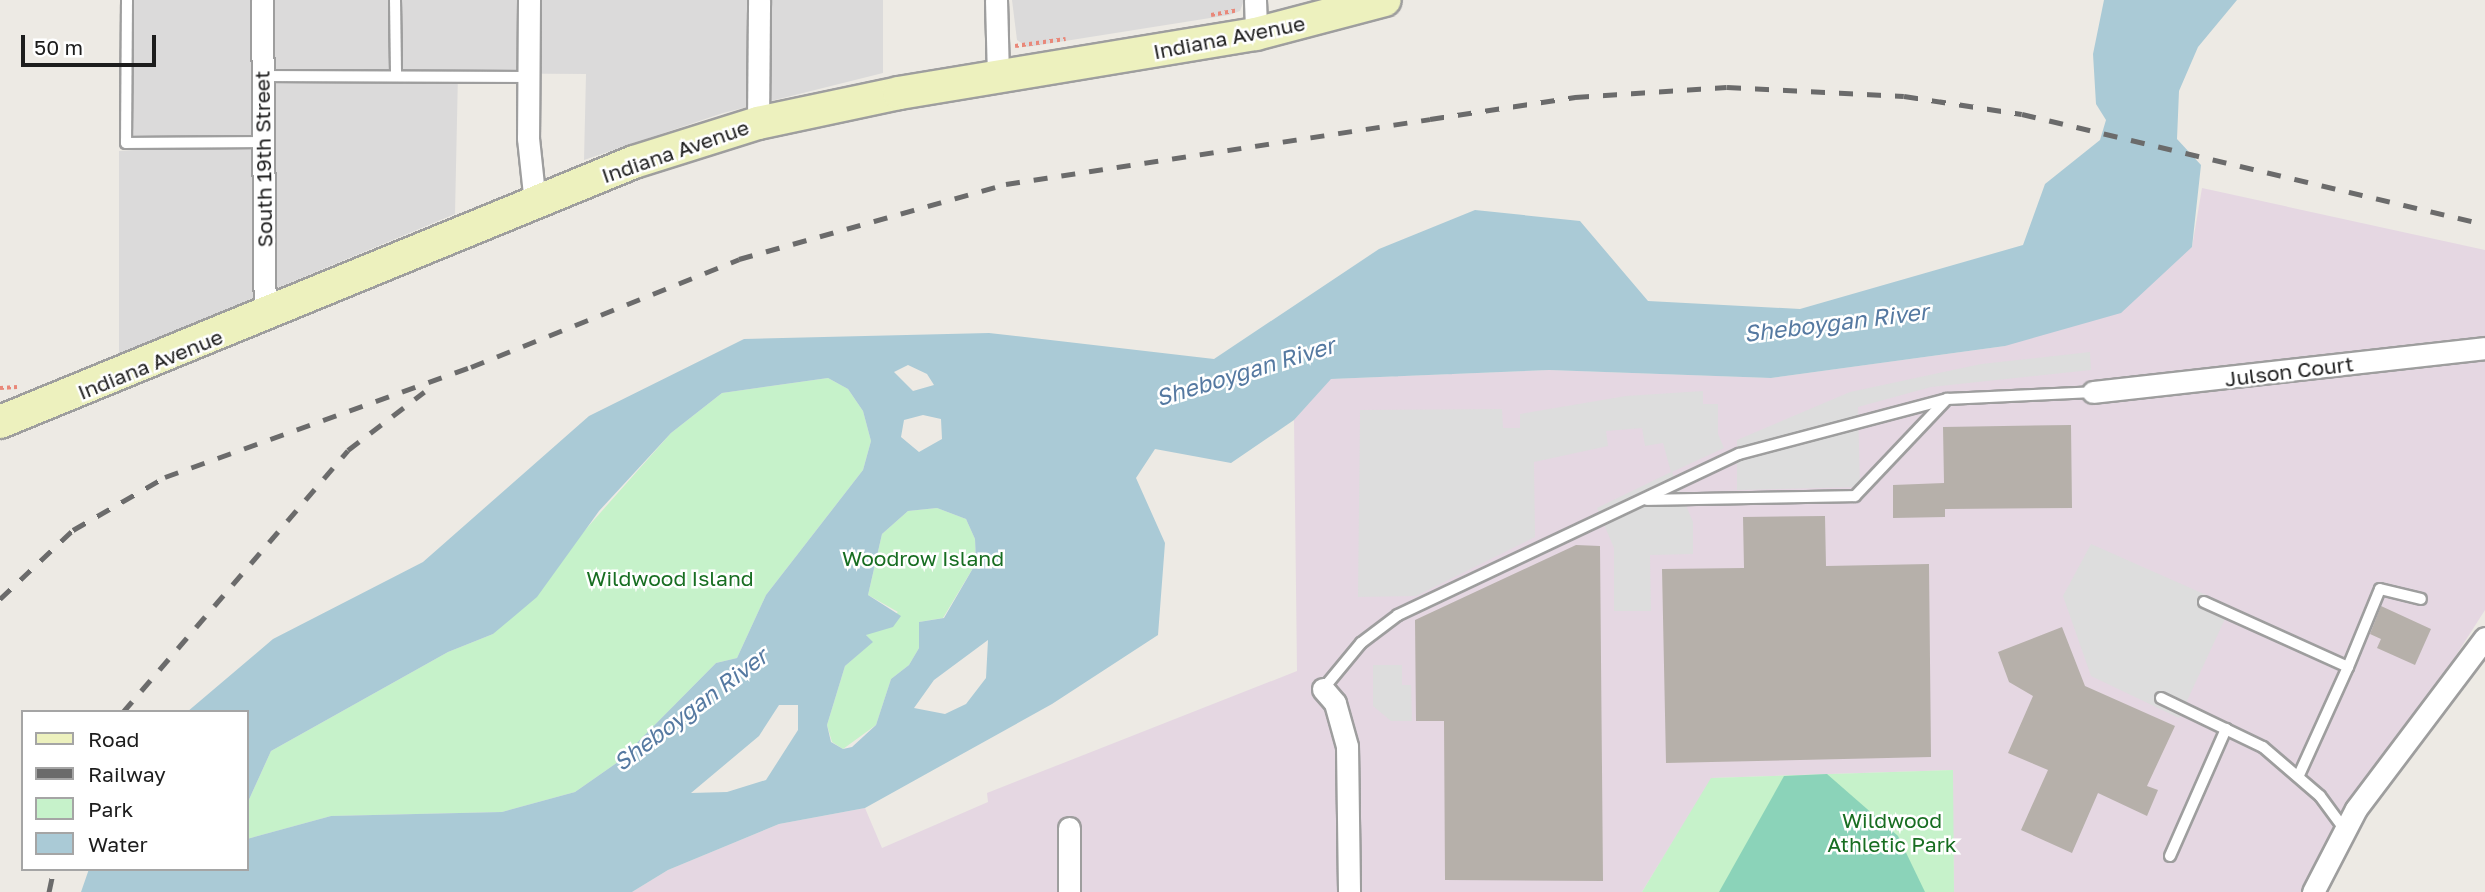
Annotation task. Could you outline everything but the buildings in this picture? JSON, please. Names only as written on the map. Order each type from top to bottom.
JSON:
[{"type":"main road","name":"Indiana Avenue","points":[[0,422],[265,317],[634,162],[758,123],[997,63],[1255,14],[1385,0]]},
{"type":"street","name":"South 19th Street","points":[[262,0],[265,317]]},
{"type":"street","points":[[529,0],[528,77],[536,203]]},
{"type":"street","points":[[758,123],[759,0]]},
{"type":"street","points":[[996,0],[997,63]]},
{"type":"street","name":"Julson Court","points":[[2093,392],[2485,348]]},
{"type":"street","points":[[2313,892],[2345,830],[2485,638]]},
{"type":"street","points":[[1323,689],[1335,703],[1347,746],[1349,892]]},
{"type":"street","points":[[1069,828],[1069,892]]},
{"type":"lane","points":[[127,0],[126,143],[262,142]]},
{"type":"lane","points":[[395,0],[396,76]]},
{"type":"lane","points":[[262,76],[528,77]]},
{"type":"lane","points":[[1323,689],[1361,643],[1398,615],[1739,454],[1947,399],[2093,392]]},
{"type":"lane","points":[[1641,500],[1855,496],[1947,399]]},
{"type":"lane","points":[[2299,775],[2380,589],[2421,599]]},
{"type":"lane","points":[[2204,602],[2348,667]]},
{"type":"lane","points":[[2161,698],[2263,747],[2299,775],[2345,830]]},
{"type":"lane","points":[[2170,856],[2227,729]]},
{"type":"path","points":[[1201,16],[1255,14]]},
{"type":"path","points":[[997,63],[1080,36]]},
{"type":"shaded area","points":[[133,0],[883,0],[883,73],[723,113],[584,160],[586,74],[458,73],[455,214],[119,354],[119,151],[133,150]]},
{"type":"shaded area","points":[[1012,0],[1244,0],[1240,11],[1229,15],[1027,47],[1017,40]]},
{"type":"shaded area","points":[[2202,188],[2485,250],[2485,610],[2432,693],[2347,803],[2302,892],[1954,892],[1952,770],[1712,778],[1642,892],[632,892],[668,870],[779,824],[865,808],[882,848],[988,802],[987,793],[1297,671],[1294,420],[1330,379],[1549,370],[1771,378],[2005,346],[2192,247]]},
{"type":"shaded area","points":[[2090,352],[2091,370],[1931,387],[1858,407],[1860,487],[1737,490],[1737,440],[1850,392],[1981,364]]},
{"type":"shaded area","points":[[1703,391],[1703,404],[1718,404],[1718,434],[1724,448],[1672,472],[1693,522],[1693,554],[1650,555],[1651,611],[1614,611],[1614,548],[1597,508],[1671,472],[1663,443],[1645,446],[1642,428],[1606,431],[1608,446],[1534,462],[1535,537],[1416,596],[1358,597],[1360,410],[1502,409],[1503,428],[1520,428],[1520,414],[1626,396]]},
{"type":"shaded area","points":[[2091,544],[2231,606],[2179,718],[2091,676],[2063,596]]},
{"type":"shaded area","points":[[1373,665],[1402,665],[1402,685],[1411,685],[1412,721],[1391,721],[1373,706]]},
{"type":"green space","name":"Wildwood Island","points":[[828,378],[848,389],[863,411],[871,441],[863,470],[766,595],[737,658],[716,663],[618,762],[575,792],[502,812],[331,816],[248,839],[248,802],[271,751],[448,652],[493,634],[671,433],[722,393]]},
{"type":"green space","name":"Woodrow Island","points":[[937,508],[966,519],[975,539],[976,563],[943,618],[919,622],[919,648],[909,665],[891,679],[876,725],[843,749],[832,742],[827,725],[845,666],[872,642],[866,635],[898,612],[868,595],[882,534],[908,511]]},
{"type":"green space","name":"Wildwood Athletic Park","points":[[1953,770],[1954,892],[1642,892],[1711,778]]},
{"type":"green space","points":[[1827,774],[1898,836],[1925,892],[1719,892],[1784,776]]},
{"type":"water","name":"Sheboygan River","points":[[2104,0],[2237,0],[2198,47],[2179,91],[2177,139],[2201,165],[2192,247],[2121,313],[2005,346],[1771,378],[1549,370],[1331,379],[1294,420],[1231,463],[1155,449],[1136,478],[1165,543],[1158,635],[1052,704],[865,808],[779,824],[668,870],[632,892],[81,892],[88,871],[248,871],[248,839],[331,816],[502,812],[575,792],[618,762],[716,663],[737,658],[766,595],[863,470],[871,441],[863,411],[848,389],[828,378],[722,393],[671,433],[599,511],[537,597],[493,634],[448,652],[271,751],[248,802],[248,710],[189,710],[273,639],[423,562],[589,416],[744,339],[989,333],[1214,359],[1379,249],[1475,210],[1580,221],[1648,301],[1800,309],[2023,245],[2045,184],[2100,140],[2106,120],[2096,104],[2093,54]],"holes":[[[908,365],[927,374],[934,385],[913,391],[894,372]],[[923,415],[941,419],[942,439],[919,452],[901,437],[904,420]],[[937,508],[966,519],[975,539],[976,563],[944,618],[919,622],[919,648],[909,665],[891,679],[876,725],[852,747],[843,749],[831,742],[827,725],[845,666],[873,642],[866,635],[893,627],[901,616],[868,595],[882,534],[908,511]],[[988,640],[986,678],[966,704],[945,714],[914,708],[934,680]],[[779,705],[798,705],[798,730],[766,780],[727,792],[691,793],[759,736]]]},
{"type":"railway","points":[[0,599],[73,530],[165,477],[471,367],[739,259],[1006,184],[1575,97],[1727,87],[1904,96],[2022,114],[2485,224]]},
{"type":"railway","points":[[125,710],[348,450],[424,392]]},
{"type":"railway","points":[[49,892],[54,871]]}]
